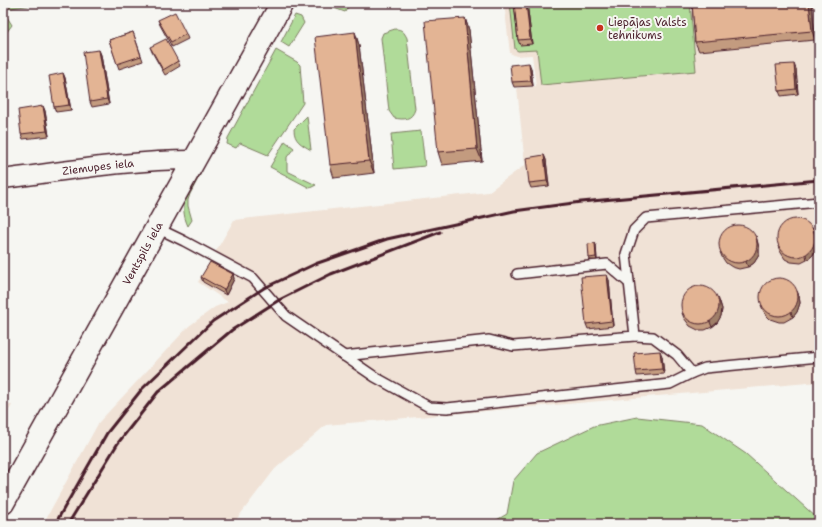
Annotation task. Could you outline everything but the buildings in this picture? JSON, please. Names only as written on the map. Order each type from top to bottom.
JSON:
[{"type":"street","name":"Ventspils iela","points":[[3,503],[157,228],[193,160],[282,3]]},
{"type":"street","name":"Ziemupes iela","points":[[3,180],[93,167],[167,160],[193,160]]},
{"type":"lane","points":[[635,336],[626,254],[634,230],[646,218],[819,202]]},
{"type":"lane","points":[[157,228],[253,278],[286,316],[375,377],[429,407],[447,408],[670,384],[705,368],[819,357]]},
{"type":"lane","points":[[517,274],[607,264],[629,283]]},
{"type":"lane","points":[[344,356],[489,340],[512,346],[635,336],[653,337],[677,356],[692,373]]},
{"type":"shaded area","points":[[504,3],[819,3],[819,382],[326,425],[275,469],[233,524],[43,524],[99,422],[189,326],[215,307],[228,302],[198,282],[234,220],[488,192],[525,165],[517,88],[536,86],[532,55],[516,56],[510,53]]},
{"type":"shaded area","points":[[3,404],[12,405],[3,421]]},
{"type":"green space","points":[[3,3],[39,3],[40,4],[3,9]]},
{"type":"green space","points":[[320,3],[350,3],[345,12]]},
{"type":"green space","name":"Liepājas Valsts tehnikums","points":[[510,3],[690,3],[696,71],[541,85],[537,50],[518,51],[515,49]]},
{"type":"green space","points":[[295,15],[301,17],[304,23],[289,47],[281,42]]},
{"type":"green space","points":[[3,17],[7,17],[12,25],[3,37]]},
{"type":"green space","points":[[395,29],[402,31],[407,38],[415,109],[414,113],[410,117],[404,119],[394,118],[389,111],[381,38],[383,33]]},
{"type":"green space","points":[[276,50],[300,65],[303,103],[268,155],[240,143],[236,148],[227,144],[228,138]]},
{"type":"green space","points":[[307,116],[311,150],[299,142],[294,133],[294,129]]},
{"type":"green space","points":[[421,131],[425,166],[394,169],[391,134]]},
{"type":"green space","points":[[285,141],[294,148],[287,157],[287,171],[316,185],[310,188],[270,167]]},
{"type":"green space","points":[[202,171],[188,200],[192,220],[188,226],[184,212],[185,199],[197,173]]},
{"type":"green space","points":[[637,417],[702,424],[746,454],[817,518],[819,516],[819,524],[490,524],[507,514],[513,481],[537,453],[594,426]]},
{"type":"railway","points":[[55,524],[107,433],[142,389],[213,321],[264,288],[315,264],[387,239],[514,211],[581,202],[819,180]]},
{"type":"railway","points":[[68,524],[118,443],[158,392],[232,330],[279,300],[331,274],[440,232]]},
{"type":"place","name":"Liepājas Valsts tehnikums","points":[[600,28]]}]
